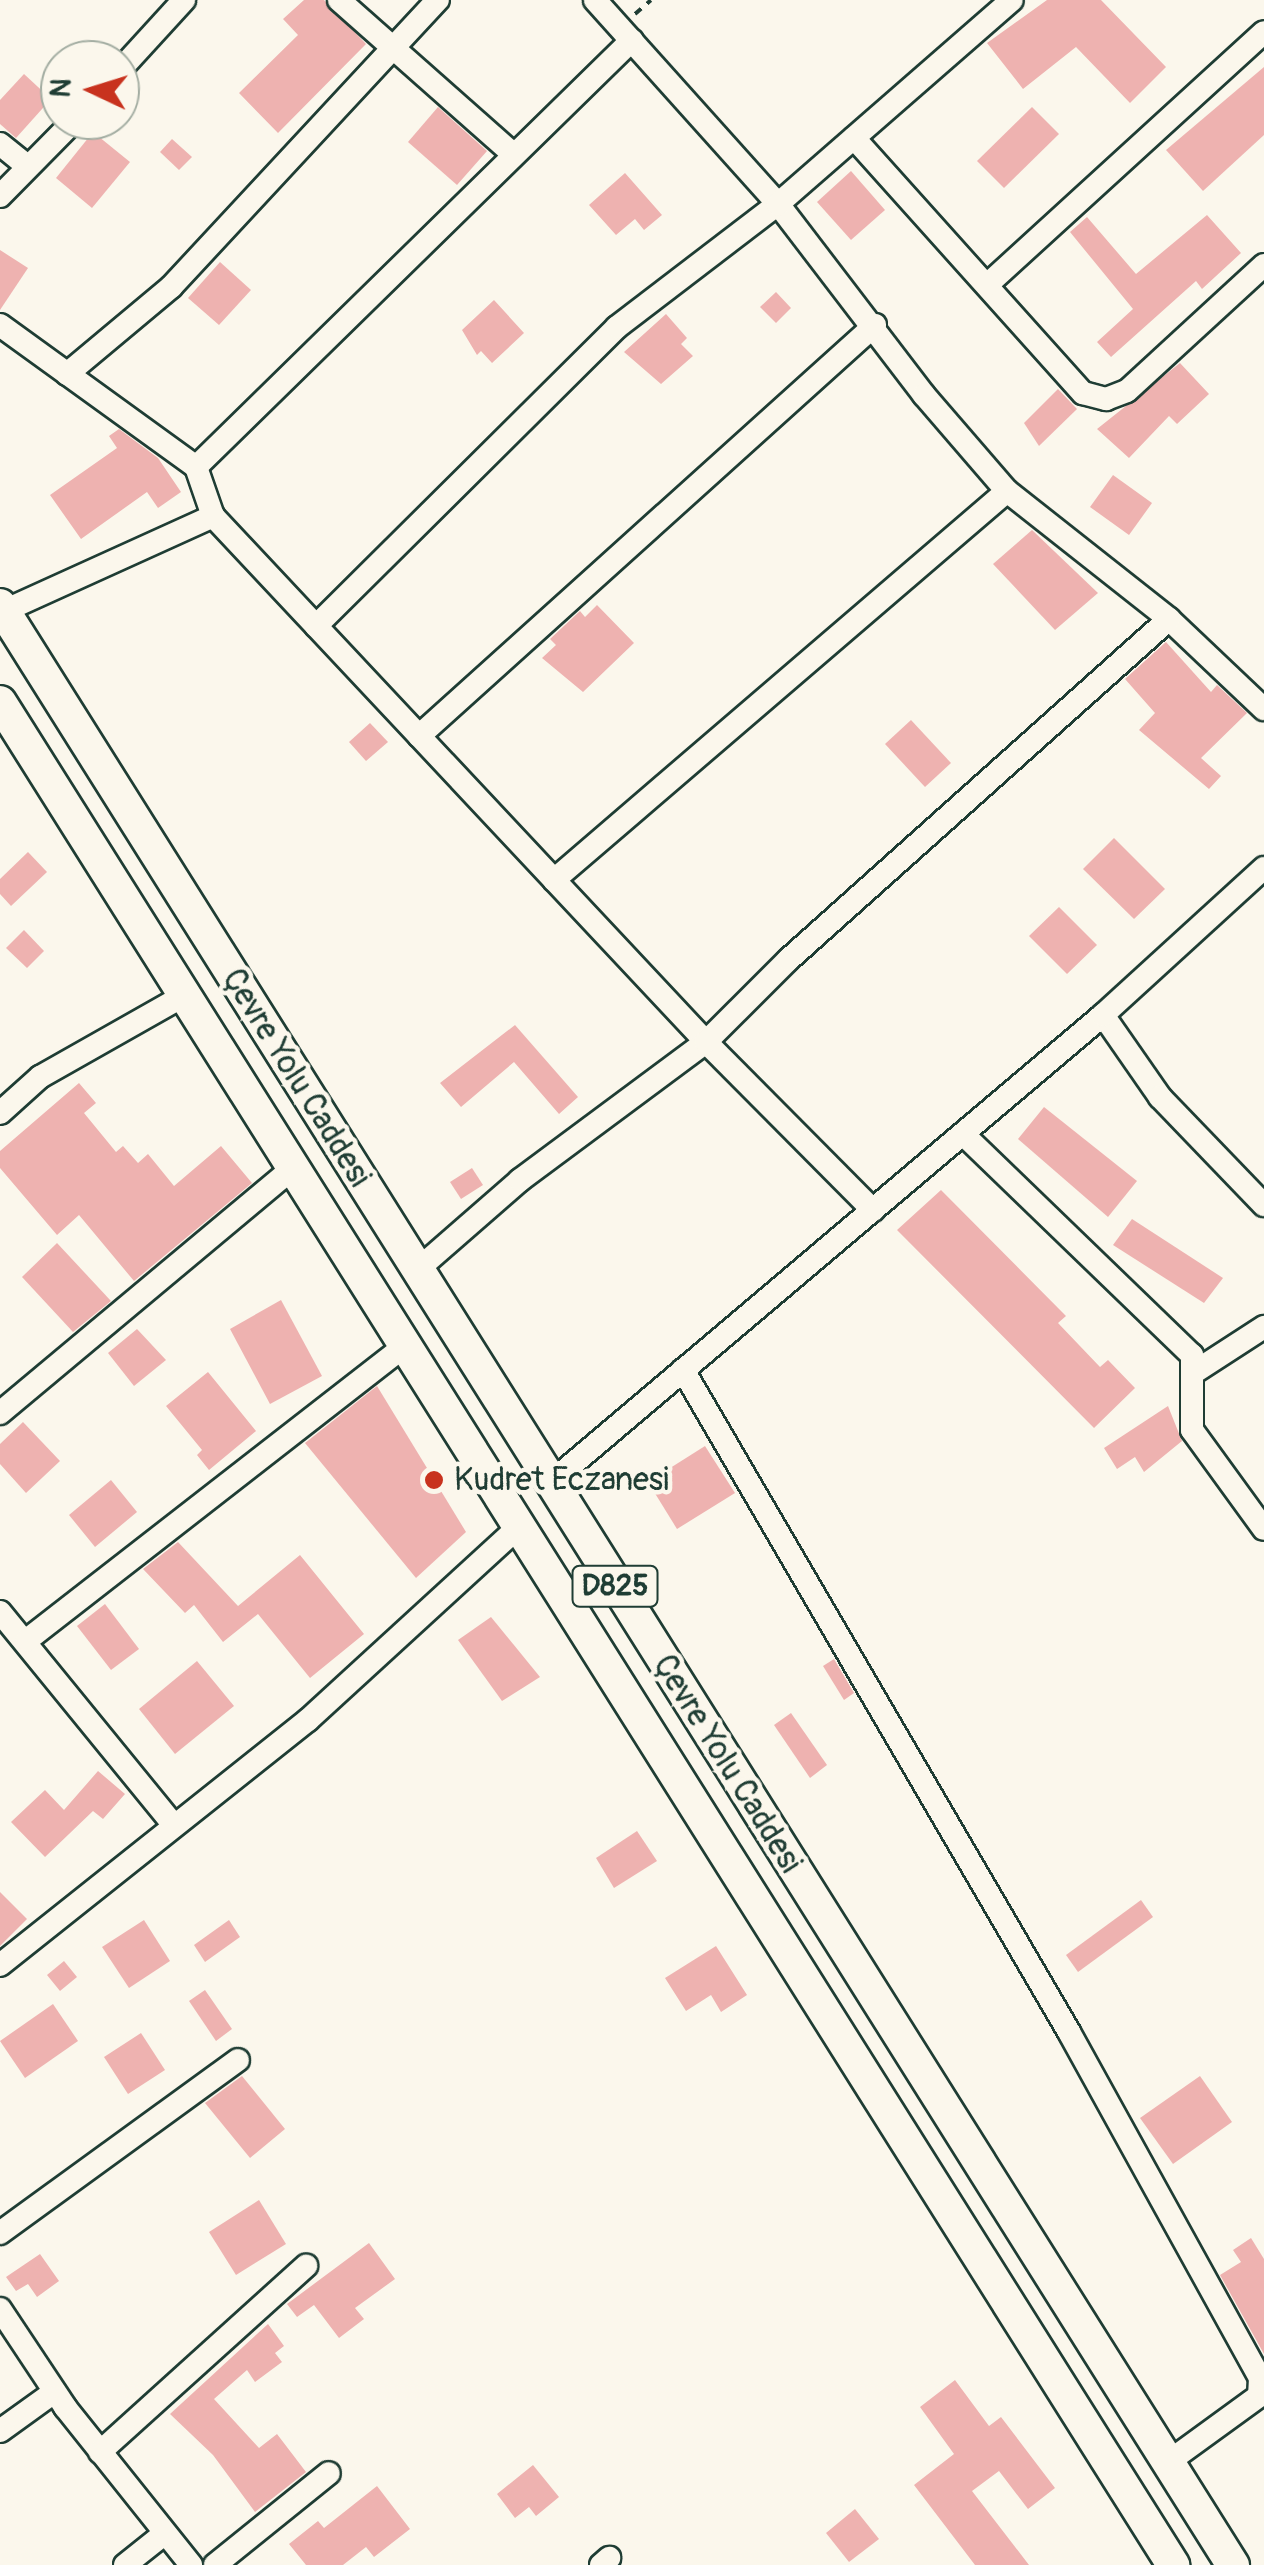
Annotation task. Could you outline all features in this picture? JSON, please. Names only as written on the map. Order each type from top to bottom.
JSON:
[{"type":"highway","name":"Çevre Yolu Caddesi","points":[[2,608],[1233,2565]]},
{"type":"highway","name":"Çevre Yolu Caddesi","points":[[0,702],[1173,2565]]},
{"type":"street","points":[[140,48],[184,0]]},
{"type":"street","points":[[339,0],[511,152]]},
{"type":"street","points":[[68,374],[171,287],[438,0]]},
{"type":"street","points":[[596,0],[778,204],[875,325],[924,394],[1007,491],[1169,619],[1264,709]]},
{"type":"street","points":[[316,626],[617,327],[778,204],[1012,0]]},
{"type":"street","points":[[987,285],[1264,32]]},
{"type":"street","points":[[196,467],[511,152],[632,40]]},
{"type":"street","points":[[854,138],[1083,393],[1106,399],[1127,391],[1264,265]]},
{"type":"street","points":[[0,196],[54,140]]},
{"type":"street","points":[[0,144],[28,167]]},
{"type":"street","points":[[0,325],[196,467],[213,516],[706,1042],[873,1210]]},
{"type":"street","points":[[419,736],[875,325]]},
{"type":"street","points":[[554,880],[1007,491]]},
{"type":"street","points":[[2,608],[213,516]]},
{"type":"street","points":[[417,1270],[520,1180],[706,1042],[788,960],[1169,619]]},
{"type":"street","points":[[550,1483],[1104,1015],[1264,868]]},
{"type":"street","points":[[0,1112],[40,1077],[185,995]]},
{"type":"street","points":[[1104,1015],[1160,1097],[1264,1205]]},
{"type":"street","points":[[962,1134],[1192,1356],[1192,1430],[1264,1529]]},
{"type":"street","points":[[0,1413],[294,1168]]},
{"type":"street","points":[[1193,1373],[1264,1327]]},
{"type":"street","points":[[28,1640],[406,1345]]},
{"type":"street","points":[[683,1370],[1069,2032],[1260,2378],[1259,2396],[1168,2462]]},
{"type":"street","points":[[0,1965],[308,1720],[520,1526]]},
{"type":"street","points":[[0,1612],[28,1640],[174,1824]]},
{"type":"street","points":[[0,2234],[238,2060]]},
{"type":"street","points":[[100,2452],[306,2266]]},
{"type":"street","points":[[0,2309],[54,2392],[191,2565]]},
{"type":"street","points":[[0,2431],[54,2392]]},
{"type":"street","points":[[215,2565],[329,2474]]},
{"type":"street","points":[[125,2565],[164,2534]]},
{"type":"building","points":[[304,0],[324,0],[366,44],[278,133],[239,93],[298,35],[283,19]]},
{"type":"building","points":[[1047,0],[1101,0],[1166,67],[1130,103],[1076,47],[1023,89],[987,43]]},
{"type":"building","points":[[1264,67],[1264,135],[1203,191],[1166,150]]},
{"type":"building","points":[[24,74],[40,89],[40,111],[16,138],[0,124],[0,100]]},
{"type":"building","points":[[438,107],[487,151],[457,185],[408,142]]},
{"type":"building","points":[[1032,107],[1059,134],[1004,188],[977,161]]},
{"type":"building","points":[[172,139],[192,157],[179,170],[160,152]]},
{"type":"building","points":[[87,140],[103,140],[130,162],[92,208],[56,178]]},
{"type":"building","points":[[851,171],[885,210],[851,240],[817,202]]},
{"type":"building","points":[[625,173],[662,215],[644,230],[635,219],[616,235],[589,205]]},
{"type":"building","points":[[1207,215],[1241,253],[1202,289],[1196,281],[1111,357],[1097,342],[1133,309],[1070,232],[1087,217],[1136,274]]},
{"type":"building","points":[[0,250],[28,268],[0,310]]},
{"type":"building","points":[[220,262],[251,290],[219,325],[188,298]]},
{"type":"building","points":[[776,292],[791,308],[776,323],[760,307]]},
{"type":"building","points":[[494,300],[524,333],[492,363],[481,351],[477,355],[462,330]]},
{"type":"building","points":[[666,314],[687,338],[681,344],[693,356],[661,384],[624,352]]},
{"type":"building","points":[[1180,363],[1209,394],[1177,424],[1169,416],[1129,458],[1097,429]]},
{"type":"building","points":[[1058,389],[1077,409],[1039,446],[1024,423]]},
{"type":"building","points":[[119,429],[158,458],[181,492],[158,508],[147,492],[81,539],[50,495],[117,448],[109,436]]},
{"type":"building","points":[[1113,475],[1152,503],[1129,535],[1090,507]]},
{"type":"building","points":[[1032,530],[1098,593],[1055,630],[993,564]]},
{"type":"building","points":[[597,605],[634,643],[583,692],[542,658],[556,645],[550,639],[580,611],[585,617]]},
{"type":"building","points":[[1166,642],[1211,692],[1217,685],[1247,713],[1201,758],[1221,776],[1209,789],[1139,730],[1155,713],[1125,679]]},
{"type":"building","points":[[911,720],[951,763],[925,787],[885,744]]},
{"type":"building","points":[[370,723],[388,742],[366,761],[349,742]]},
{"type":"building","points":[[1114,838],[1165,889],[1134,919],[1083,869]]},
{"type":"building","points":[[28,852],[47,872],[11,906],[0,894],[0,879]]},
{"type":"building","points":[[1059,907],[1097,945],[1067,974],[1029,936]]},
{"type":"building","points":[[24,930],[44,951],[27,968],[6,948]]},
{"type":"building","points":[[515,1025],[578,1097],[559,1114],[514,1062],[461,1107],[440,1083]]},
{"type":"building","points":[[79,1083],[96,1103],[84,1113],[116,1152],[123,1146],[138,1163],[148,1154],[174,1186],[221,1146],[252,1183],[134,1281],[79,1215],[57,1235],[0,1168],[0,1151]]},
{"type":"building","points":[[1044,1107],[1137,1181],[1108,1217],[1018,1139]]},
{"type":"building","points":[[472,1168],[483,1185],[461,1199],[450,1182]]},
{"type":"building","points":[[941,1190],[1066,1316],[1058,1323],[1100,1367],[1108,1360],[1135,1388],[1094,1428],[897,1230]]},
{"type":"building","points":[[1132,1219],[1223,1278],[1204,1303],[1113,1245]]},
{"type":"building","points":[[57,1243],[111,1301],[73,1332],[22,1277]]},
{"type":"building","points":[[281,1300],[322,1376],[270,1404],[230,1329]]},
{"type":"building","points":[[137,1329],[166,1360],[134,1386],[108,1353]]},
{"type":"building","points":[[208,1372],[256,1431],[209,1470],[197,1455],[202,1450],[166,1406]]},
{"type":"building","points":[[377,1386],[466,1532],[416,1578],[305,1443]]},
{"type":"building","points":[[1168,1406],[1182,1441],[1144,1472],[1135,1457],[1117,1469],[1104,1448]]},
{"type":"building","points":[[23,1422],[60,1461],[26,1493],[0,1464],[0,1444]]},
{"type":"building","points":[[705,1446],[735,1493],[677,1529],[648,1482]]},
{"type":"building","points":[[111,1480],[137,1512],[95,1547],[69,1515]]},
{"type":"building","points":[[178,1542],[238,1606],[300,1555],[364,1634],[310,1678],[258,1614],[223,1642],[194,1605],[185,1613],[143,1569]]},
{"type":"building","points":[[105,1604],[139,1649],[111,1670],[77,1626]]},
{"type":"building","points":[[491,1617],[540,1677],[502,1701],[458,1640]]},
{"type":"building","points":[[834,1659],[854,1693],[844,1700],[823,1666]]},
{"type":"building","points":[[197,1661],[234,1706],[175,1754],[139,1709]]},
{"type":"building","points":[[791,1713],[827,1765],[810,1778],[774,1725]]},
{"type":"building","points":[[98,1771],[125,1794],[103,1819],[93,1811],[45,1857],[11,1822],[45,1790],[64,1810]]},
{"type":"building","points":[[637,1831],[657,1861],[614,1888],[596,1858]]},
{"type":"building","points":[[0,1892],[27,1919],[0,1946]]},
{"type":"building","points":[[1141,1900],[1153,1917],[1078,1972],[1066,1955]]},
{"type":"building","points":[[144,1920],[170,1961],[129,1988],[102,1947]]},
{"type":"building","points":[[229,1920],[240,1937],[205,1962],[194,1945]]},
{"type":"building","points":[[716,1946],[747,1995],[721,2012],[711,1995],[686,2011],[665,1978]]},
{"type":"building","points":[[64,1961],[77,1977],[60,1991],[47,1975]]},
{"type":"building","points":[[205,1990],[232,2029],[216,2041],[189,2001]]},
{"type":"building","points":[[53,2004],[78,2041],[25,2078],[0,2041]]},
{"type":"building","points":[[141,2033],[165,2070],[128,2094],[104,2057]]},
{"type":"building","points":[[242,2076],[285,2129],[250,2158],[205,2103]]},
{"type":"building","points":[[1200,2076],[1232,2122],[1173,2164],[1140,2118]]},
{"type":"building","points":[[259,2200],[286,2244],[236,2275],[209,2232]]},
{"type":"building","points":[[1251,2238],[1264,2259],[1264,2354],[1220,2275],[1241,2262],[1233,2250]]},
{"type":"building","points":[[369,2243],[395,2279],[355,2308],[364,2319],[339,2338],[314,2305],[297,2317],[287,2304]]},
{"type":"building","points":[[40,2254],[59,2281],[37,2297],[28,2284],[16,2291],[6,2277]]},
{"type":"building","points":[[268,2324],[284,2346],[275,2353],[282,2362],[255,2382],[247,2370],[214,2399],[259,2448],[277,2434],[306,2472],[255,2512],[213,2455],[170,2414]]},
{"type":"building","points":[[955,2380],[989,2426],[1001,2417],[1055,2488],[1028,2509],[999,2471],[972,2491],[1029,2565],[975,2565],[914,2485],[954,2454],[920,2407]]},
{"type":"building","points":[[533,2465],[559,2497],[536,2516],[529,2507],[515,2518],[497,2494]]},
{"type":"building","points":[[377,2486],[410,2529],[374,2557],[366,2547],[343,2565],[306,2565],[289,2544],[318,2521],[324,2528]]},
{"type":"building","points":[[855,2509],[879,2539],[849,2562],[826,2533]]},
{"type":"place","name":"Kudret Eczanesi","points":[[434,1480]]}]
